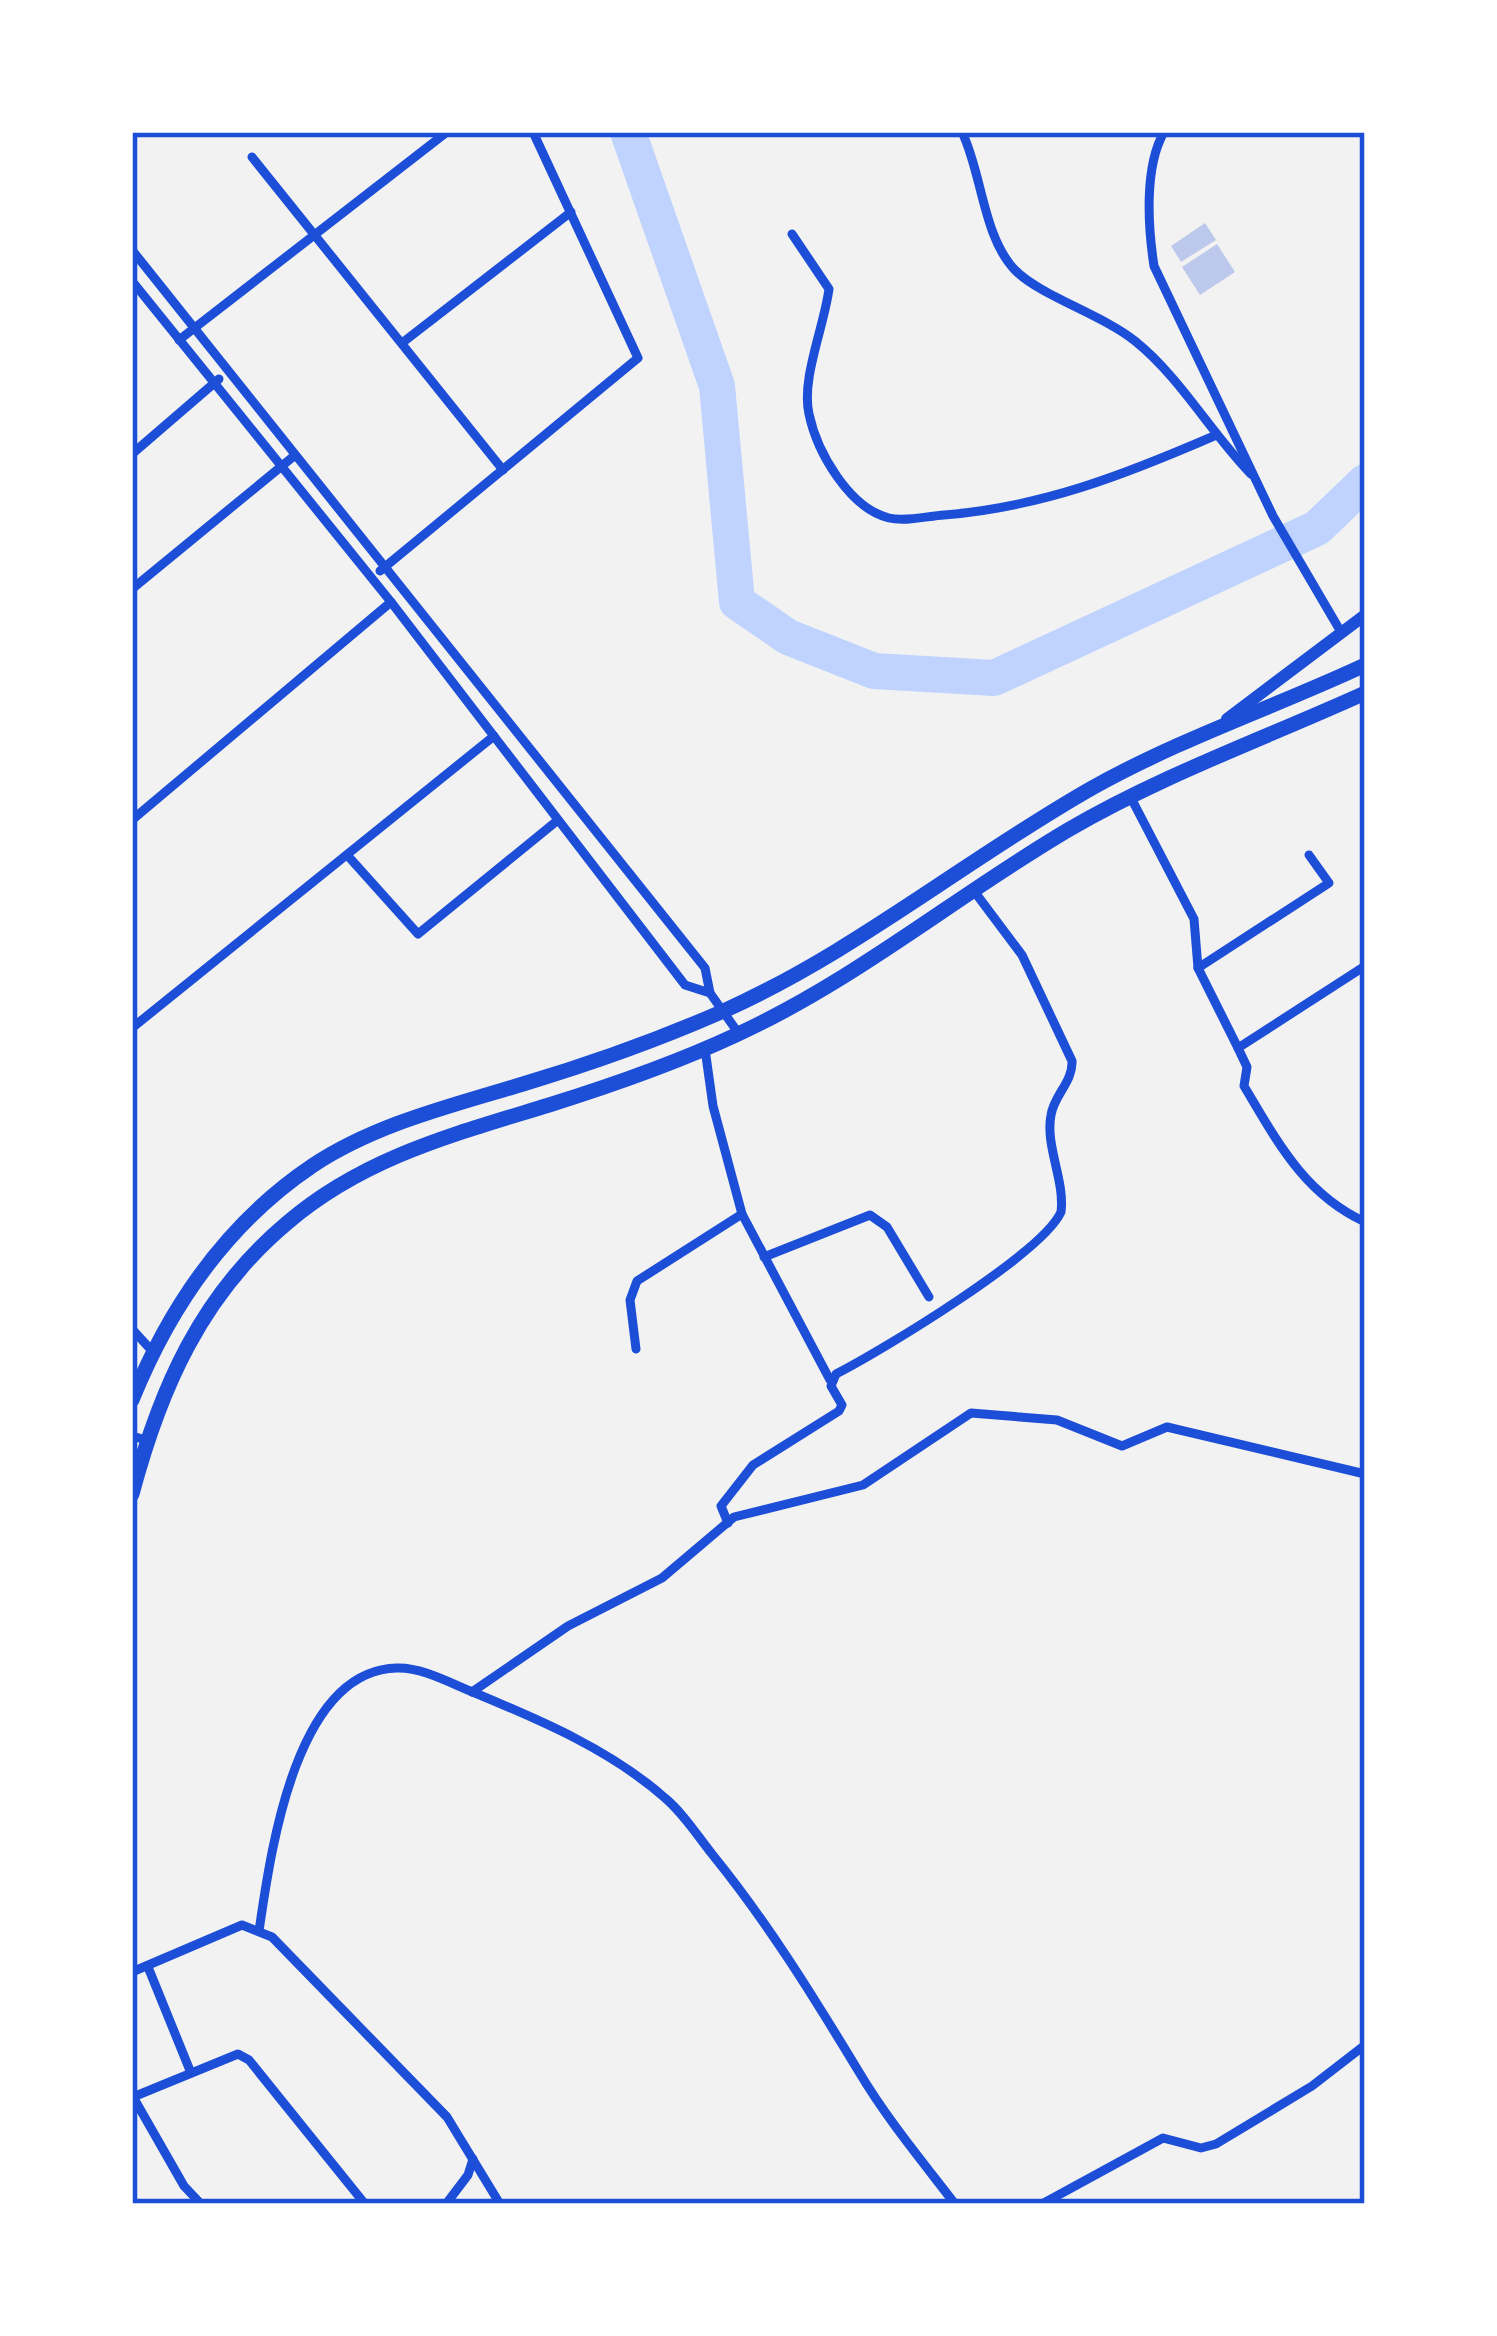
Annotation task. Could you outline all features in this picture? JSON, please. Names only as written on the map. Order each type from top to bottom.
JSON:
[{"type":"highway","points":[[132,1400],[181,1298],[214,1256],[287,1186],[336,1152],[401,1123],[608,1058],[723,1011],[818,964],[1090,789],[1365,665]]},
{"type":"highway","points":[[132,1494],[139,1438],[172,1371],[219,1294],[285,1224],[320,1197],[400,1152],[739,1034],[878,958],[974,891],[1130,796],[1365,692]]},
{"type":"street","points":[[426,132],[434,143]]},
{"type":"street","points":[[179,340],[447,132]]},
{"type":"street","points":[[371,578],[638,358],[532,132]]},
{"type":"street","points":[[962,132],[976,161],[991,224],[1015,270],[1091,311],[1143,347],[1214,436],[1259,482]]},
{"type":"street","points":[[1164,132],[1157,145],[1148,231],[1154,266],[1273,516],[1341,632]]},
{"type":"street","points":[[252,157],[503,470]]},
{"type":"street","points":[[402,343],[571,212]]},
{"type":"street","points":[[792,234],[829,289],[823,337],[808,370],[808,413],[828,460],[860,504],[891,519],[1005,510],[1099,486],[1214,436]]},
{"type":"street","points":[[132,250],[705,968],[710,993],[739,1034]]},
{"type":"street","points":[[153,276],[134,287],[391,602],[685,985],[710,993]]},
{"type":"street","points":[[132,454],[228,372]]},
{"type":"street","points":[[132,589],[294,456]]},
{"type":"street","points":[[132,820],[391,602]]},
{"type":"street","points":[[1202,765],[1207,734],[1365,616]]},
{"type":"street","points":[[132,1028],[494,736]]},
{"type":"street","points":[[1130,796],[1195,919],[1198,968],[1246,1067],[1244,1086],[1299,1174],[1325,1202],[1365,1222]]},
{"type":"street","points":[[348,856],[418,934],[558,820]]},
{"type":"street","points":[[1198,968],[1329,883],[1309,855]]},
{"type":"street","points":[[830,1380],[890,1346],[998,1269],[1061,1212],[1051,1110],[1072,1072],[1072,1061],[1022,955],[974,891]]},
{"type":"street","points":[[1238,1048],[1365,966]]},
{"type":"street","points":[[704,1049],[716,1123],[742,1214],[830,1380],[839,1411],[753,1466],[721,1506],[728,1523]]},
{"type":"street","points":[[635,1349],[632,1287],[742,1214]]},
{"type":"street","points":[[764,1258],[870,1215],[887,1227],[929,1297]]},
{"type":"street","points":[[132,1329],[153,1352]]},
{"type":"street","points":[[472,1692],[568,1626],[662,1578],[728,1523],[862,1486],[971,1413],[1057,1420],[1121,1446],[1167,1427],[1365,1474]]},
{"type":"street","points":[[259,1930],[283,1797],[307,1744],[348,1686],[398,1667],[472,1692],[577,1740],[669,1801],[748,1899],[834,2024],[887,2117],[955,2204]]},
{"type":"street","points":[[132,1972],[226,1930],[242,1925],[259,1930],[300,1962],[447,2116],[500,2204]]},
{"type":"street","points":[[148,1967],[191,2073]]},
{"type":"street","points":[[1042,2204],[1163,2138],[1201,2148],[1216,2144],[1312,2086],[1365,2045]]},
{"type":"street","points":[[201,2204],[184,2186],[132,2096],[238,2054],[250,2060],[365,2204]]},
{"type":"street","points":[[446,2204],[473,2158]]},
{"type":"building","points":[[1205,223],[1216,240],[1181,262],[1171,246]]},
{"type":"building","points":[[1217,244],[1235,272],[1200,295],[1182,267]]},
{"type":"waterway","points":[[628,132],[717,386],[737,602],[788,637],[874,671],[994,678],[1317,528],[1365,482]]}]
